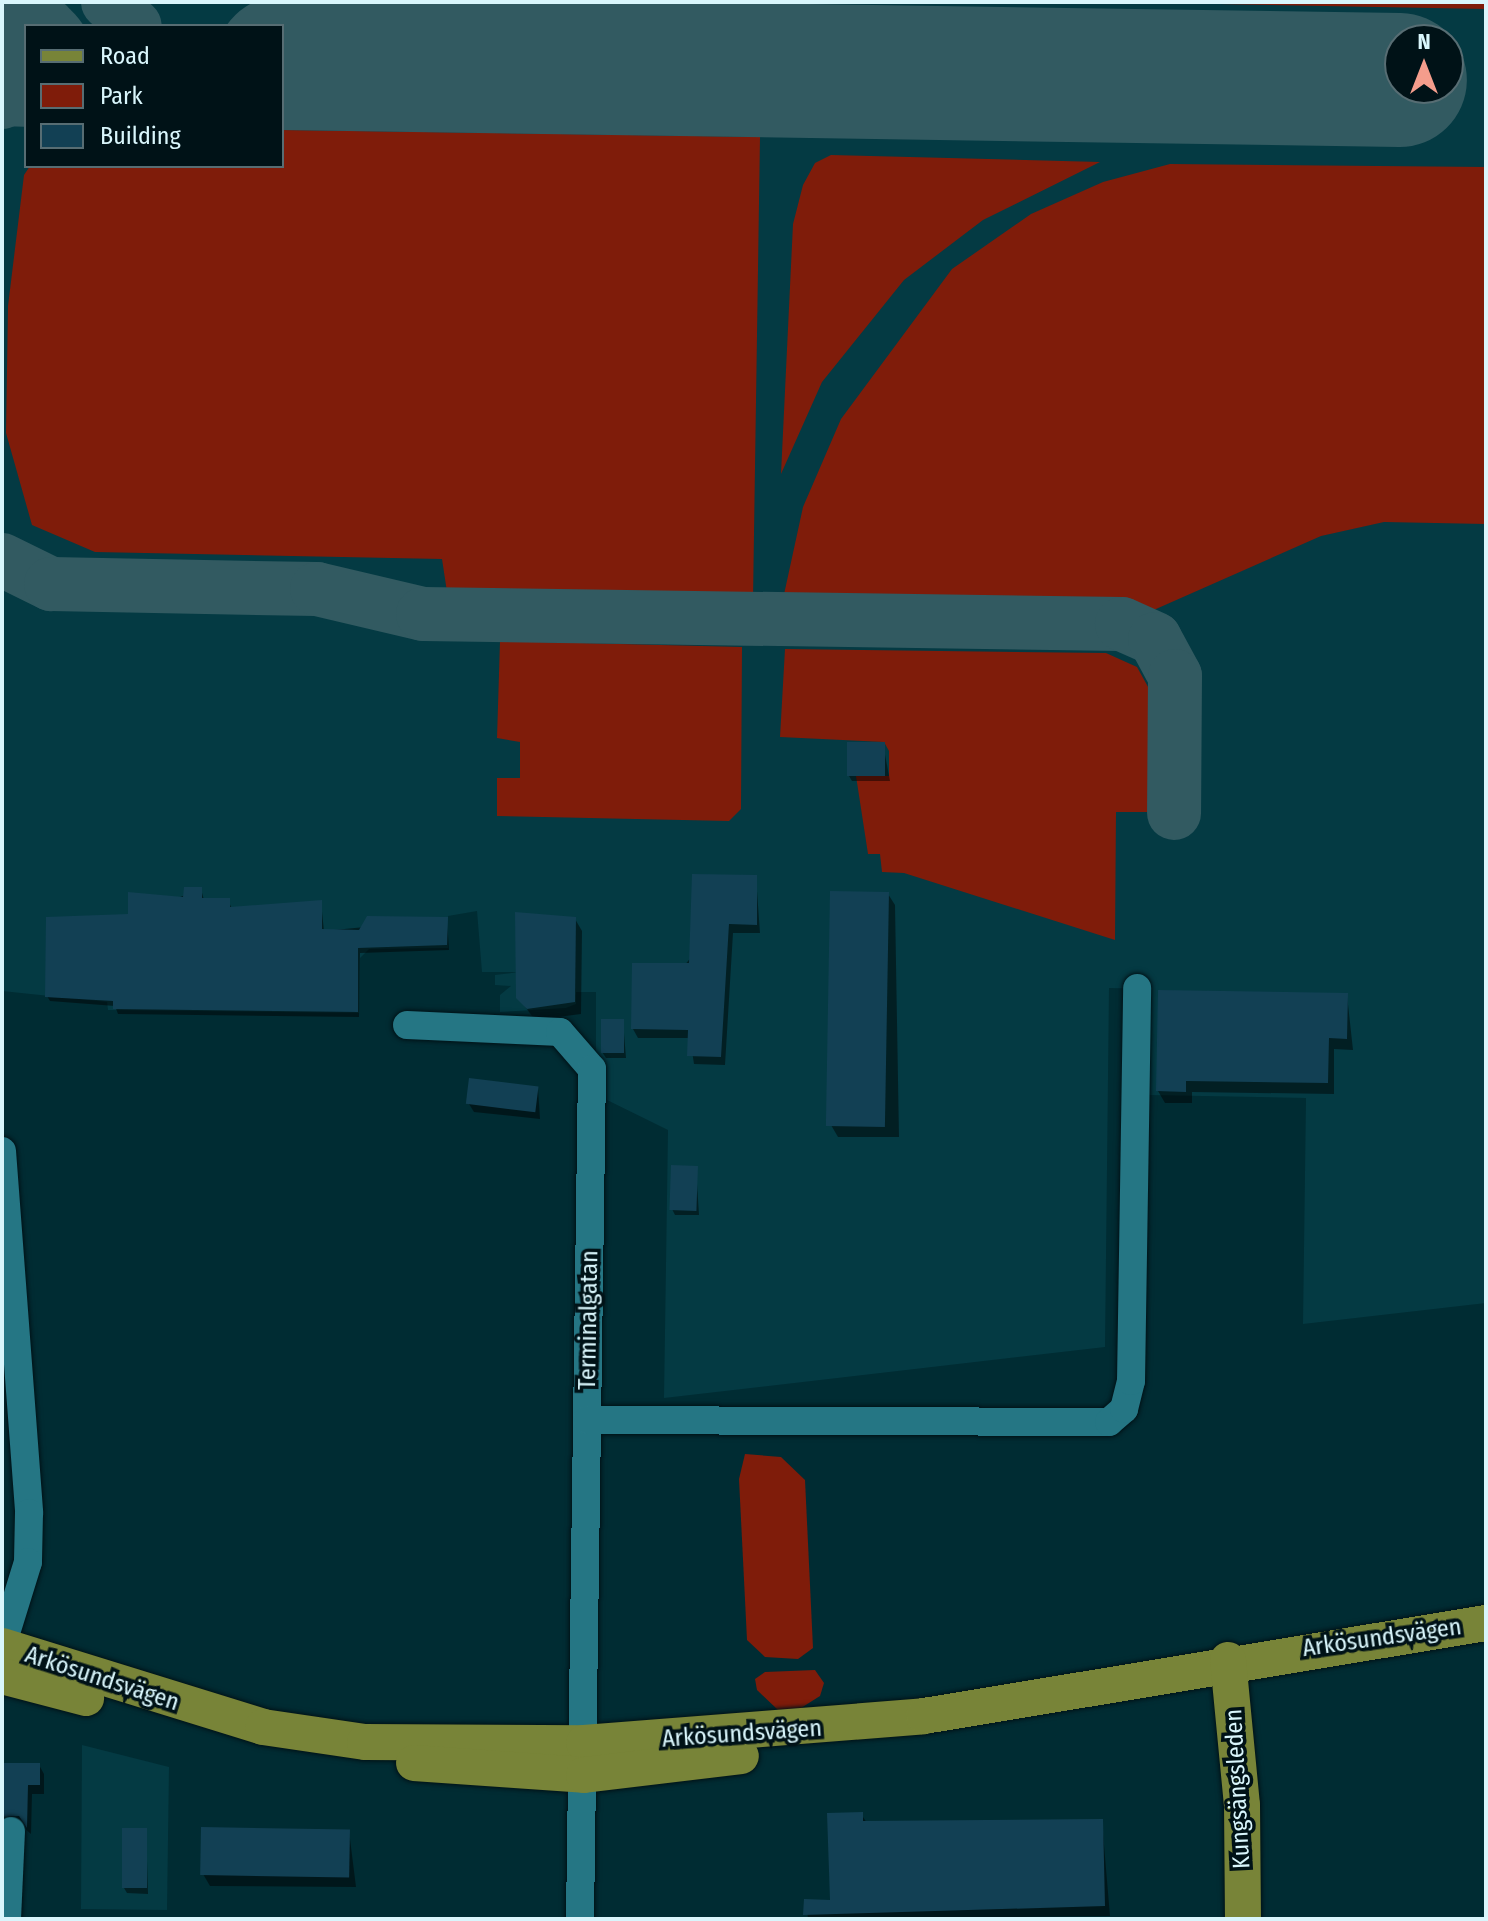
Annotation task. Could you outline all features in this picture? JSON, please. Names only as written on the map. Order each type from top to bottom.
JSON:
[{"type":"main road","name":"Arkösundsvägen","points":[[1230,1672],[1486,1623]]},
{"type":"main road","name":"Arkösundsvägen","points":[[2,1646],[263,1727],[365,1742],[584,1759]]},
{"type":"main road","name":"Arkösundsvägen","points":[[2,1676],[327,1750],[460,1770],[584,1759],[1230,1672],[1486,1646]]},
{"type":"main road","name":"Kungsängsleden","points":[[1230,1672],[1243,1919]]},
{"type":"street","points":[[587,1420],[1109,1422],[1124,1409],[1131,1381],[1137,988]]},
{"type":"street","name":"Terminalgatan","points":[[407,1025],[560,1032],[592,1069],[580,1919]]},
{"type":"street","points":[[2,1151],[5,1231],[29,1513],[28,1562],[2,1646]]},
{"type":"street","points":[[7,1919],[11,1831]]},
{"type":"shaded area","points":[[2,2],[1486,2],[1486,1303],[1303,1324],[1306,1098],[1148,1095],[1150,989],[1109,988],[1105,1347],[664,1398],[668,1130],[607,1100],[596,1052],[596,992],[576,992],[576,1004],[566,1008],[500,1012],[500,995],[511,986],[495,985],[495,975],[519,972],[482,972],[477,911],[448,916],[448,948],[369,949],[360,958],[359,1013],[108,1010],[107,1002],[2,991]]},
{"type":"shaded area","points":[[82,1745],[169,1767],[167,1910],[81,1909]]},
{"type":"green space","points":[[1116,2],[1486,2],[1486,9]]},
{"type":"green space","points":[[284,130],[760,137],[753,600],[447,592],[442,559],[95,552],[32,525],[6,433],[8,306],[24,175],[29,168],[284,168]]},
{"type":"green space","points":[[831,155],[1100,162],[983,220],[904,280],[822,382],[781,474],[793,224],[803,185],[815,163]]},
{"type":"green space","points":[[1170,164],[1486,167],[1486,524],[1384,522],[1321,536],[1122,624],[1121,609],[783,599],[803,507],[841,419],[952,269],[1031,214],[1103,182]]},
{"type":"green space","points":[[500,641],[742,647],[741,809],[729,821],[497,816],[497,778],[520,778],[520,742],[497,738]]},
{"type":"green space","points":[[785,649],[1106,653],[1137,667],[1162,712],[1160,812],[1116,812],[1115,940],[904,873],[882,872],[880,854],[868,854],[856,776],[889,776],[889,751],[884,742],[780,737]]},
{"type":"green space","points":[[745,1454],[781,1457],[805,1480],[813,1648],[798,1659],[765,1657],[747,1640],[739,1479]]},
{"type":"green space","points":[[815,1670],[824,1683],[820,1696],[801,1708],[778,1710],[757,1690],[755,1679],[765,1672]]},
{"type":"building","points":[[847,742],[885,742],[885,776],[847,776]]},
{"type":"building","points":[[692,874],[757,875],[757,925],[729,924],[721,1057],[687,1056],[688,1030],[631,1029],[632,963],[689,963]]},
{"type":"building","points":[[184,887],[202,887],[202,898],[230,898],[230,907],[322,900],[322,929],[359,930],[367,916],[448,917],[447,945],[358,948],[358,1012],[113,1009],[113,1001],[45,997],[46,917],[128,914],[128,892],[183,897]]},
{"type":"building","points":[[830,891],[889,892],[885,1127],[826,1126]]},
{"type":"building","points":[[515,912],[576,917],[575,1002],[527,1009],[516,998]]},
{"type":"building","points":[[1158,990],[1348,993],[1347,1039],[1329,1038],[1328,1083],[1186,1081],[1186,1092],[1156,1091]]},
{"type":"building","points":[[601,1019],[624,1019],[624,1053],[601,1053]]},
{"type":"building","points":[[469,1078],[538,1087],[535,1112],[466,1104]]},
{"type":"building","points":[[671,1165],[698,1166],[696,1211],[669,1210]]},
{"type":"building","points":[[2,1763],[40,1763],[40,1785],[28,1785],[27,1828],[19,1816],[2,1817]]},
{"type":"building","points":[[863,1812],[863,1821],[1103,1819],[1105,1906],[803,1915],[804,1899],[830,1900],[827,1813]]},
{"type":"building","points":[[201,1827],[350,1830],[349,1878],[200,1875]]},
{"type":"building","points":[[122,1828],[147,1828],[147,1888],[122,1888]]},
{"type":"taxiway","points":[[23,2],[47,24]]},
{"type":"taxiway","points":[[108,2],[133,24]]},
{"type":"taxiway","points":[[350,2],[398,65]]},
{"type":"taxiway","points":[[2,102],[24,84]]},
{"type":"taxiway","points":[[2,560],[51,584],[317,589],[423,614],[1122,624],[1155,639],[1175,676],[1174,813]]},
{"type":"runway","points":[[2,59],[24,60]]},
{"type":"runway","points":[[284,63],[1384,80]]}]
